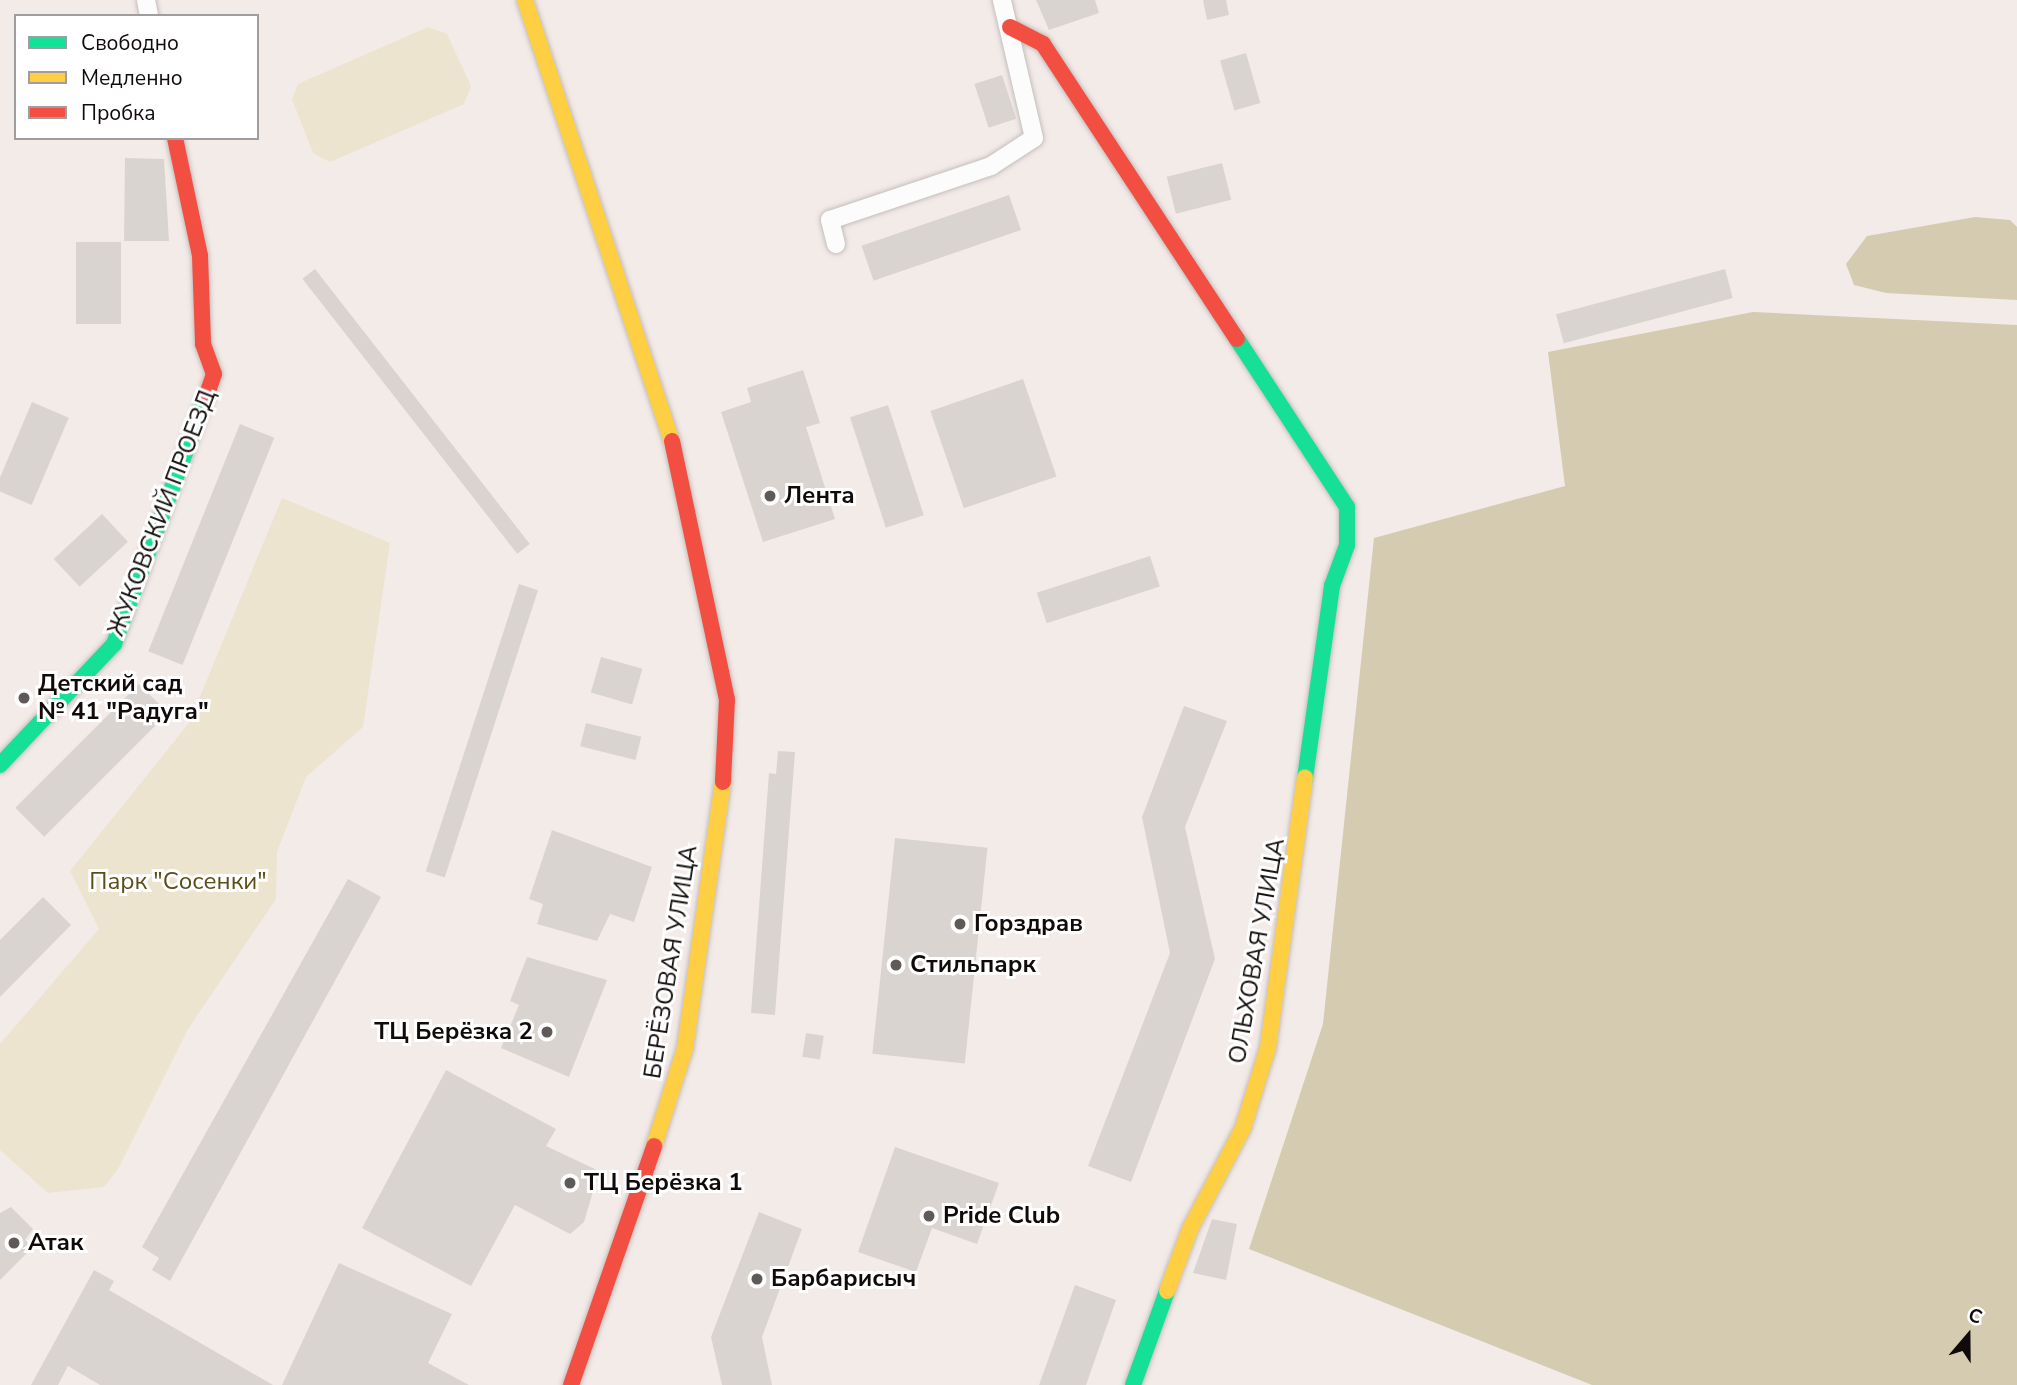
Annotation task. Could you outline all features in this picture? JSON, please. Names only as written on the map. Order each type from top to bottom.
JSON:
[{"type":"street","name":"БЕРЁЗОВАЯ УЛИЦА","points":[[525,0],[654,375],[695,533],[727,699],[724,775],[685,1048],[619,1257],[571,1385]]},
{"type":"street","points":[[836,244],[830,220],[991,166],[1034,138],[1002,0]]},
{"type":"street","name":"ОЛЬХОВАЯ УЛИЦА","points":[[1010,27],[1042,44],[1332,478],[1347,507],[1347,545],[1332,586],[1320,701],[1268,1047],[1243,1128],[1190,1228],[1133,1385]]},
{"type":"street","name":"ЖУКОВСКИЙ ПРОЕЗД","points":[[0,765],[114,645],[214,374],[203,344],[200,256],[175,140]]},
{"type":"green space","points":[[428,27],[447,34],[471,86],[464,104],[330,162],[313,153],[292,99],[298,84]]},
{"type":"green space","name":"Парк \"Сосенки\"","points":[[282,498],[390,543],[363,727],[306,777],[277,852],[276,899],[188,1029],[118,1169],[104,1187],[48,1193],[0,1150],[0,1044],[99,929],[70,871],[189,723]]},
{"type":"shaded area","points":[[1975,217],[2010,220],[2017,227],[2017,300],[1886,293],[1854,285],[1846,264],[1867,236]]},
{"type":"shaded area","points":[[1753,312],[2017,325],[2017,1385],[1592,1385],[1249,1249],[1323,1024],[1374,538],[1565,486],[1548,352]]},
{"type":"building","points":[[1036,0],[1095,0],[1099,13],[1049,30]]},
{"type":"building","points":[[1203,0],[1226,0],[1229,15],[1207,20]]},
{"type":"building","points":[[1246,53],[1260,103],[1234,110],[1220,60]]},
{"type":"building","points":[[1002,75],[1016,119],[989,128],[974,84]]},
{"type":"building","points":[[125,158],[164,159],[169,241],[124,241]]},
{"type":"building","points":[[1222,163],[1231,200],[1176,214],[1167,177]]},
{"type":"building","points":[[1009,195],[1021,230],[874,281],[861,246]]},
{"type":"building","points":[[76,242],[121,242],[121,324],[76,324]]},
{"type":"building","points":[[315,269],[530,544],[517,554],[302,279]]},
{"type":"building","points":[[1725,269],[1733,298],[1564,343],[1556,314]]},
{"type":"building","points":[[803,370],[820,423],[806,427],[835,519],[763,542],[721,412],[751,402],[747,388]]},
{"type":"building","points":[[1023,379],[1057,476],[964,508],[930,411]]},
{"type":"building","points":[[32,402],[69,418],[32,505],[0,492],[0,477]]},
{"type":"building","points":[[888,405],[924,515],[886,528],[850,417]]},
{"type":"building","points":[[240,424],[274,438],[183,665],[148,651]]},
{"type":"building","points":[[102,514],[128,542],[80,587],[54,559]]},
{"type":"building","points":[[1150,556],[1160,586],[1047,623],[1037,593]]},
{"type":"building","points":[[519,584],[538,590],[445,877],[426,871]]},
{"type":"building","points":[[601,657],[642,669],[632,704],[591,693]]},
{"type":"building","points":[[139,684],[168,713],[44,837],[15,808]]},
{"type":"building","points":[[1184,706],[1227,721],[1185,827],[1215,959],[1131,1182],[1088,1166],[1170,953],[1142,817]]},
{"type":"building","points":[[586,723],[641,737],[636,760],[580,746]]},
{"type":"building","points":[[778,751],[795,752],[775,1015],[751,1013],[769,773],[776,774]]},
{"type":"building","points":[[552,830],[652,867],[634,922],[610,914],[597,941],[537,924],[543,904],[529,899]]},
{"type":"building","points":[[895,838],[987,848],[965,1064],[872,1054]]},
{"type":"building","points":[[348,879],[381,897],[170,1281],[152,1270],[159,1258],[142,1247]]},
{"type":"building","points":[[43,897],[71,925],[0,997],[0,940]]},
{"type":"building","name":"ТЦ Берёзка 2","points":[[527,957],[607,980],[569,1077],[501,1048],[519,1005],[510,1001]]},
{"type":"building","points":[[806,1033],[824,1036],[820,1060],[802,1057]]},
{"type":"building","points":[[446,1070],[556,1129],[546,1146],[599,1171],[584,1222],[570,1234],[515,1205],[471,1286],[362,1228]]},
{"type":"building","name":"Pride Club","points":[[895,1147],[999,1183],[977,1244],[932,1228],[916,1272],[858,1252]]},
{"type":"building","name":"Атак","points":[[11,1207],[33,1229],[25,1240],[33,1247],[0,1280],[0,1213]]},
{"type":"building","points":[[759,1212],[802,1229],[762,1337],[772,1385],[722,1385],[711,1337]]},
{"type":"building","points":[[1212,1219],[1237,1224],[1226,1280],[1193,1273]]},
{"type":"building","points":[[339,1263],[452,1314],[428,1363],[469,1385],[282,1385]]},
{"type":"building","points":[[94,1270],[114,1281],[109,1290],[273,1385],[100,1385],[68,1366],[58,1385],[31,1385]]},
{"type":"building","points":[[1075,1285],[1116,1300],[1086,1385],[1039,1385]]},
{"type":"traffic: fast","points":[[1237,339],[1347,507],[1347,545],[1332,586],[1305,778]]},
{"type":"traffic: fast","points":[[0,765],[114,644],[207,394]]},
{"type":"traffic: fast","points":[[1133,1385],[1167,1291]]},
{"type":"traffic: slow","points":[[525,0],[672,441]]},
{"type":"traffic: slow","points":[[1167,1291],[1190,1229],[1243,1128],[1268,1047],[1305,778]]},
{"type":"traffic: slow","points":[[654,1146],[685,1048],[723,782]]},
{"type":"traffic: jam","points":[[1010,27],[1043,44],[1237,339]]},
{"type":"traffic: jam","points":[[175,140],[200,256],[203,344],[214,374],[207,394]]},
{"type":"traffic: jam","points":[[672,441],[727,699],[723,782]]},
{"type":"traffic: jam","points":[[571,1385],[654,1146]]},
{"type":"place","name":"Лента","points":[[770,496]]},
{"type":"place","name":"Детский сад № 41 \"Радуга\"","points":[[24,698]]},
{"type":"place","name":"Горздрав","points":[[960,924]]},
{"type":"place","name":"Стильпарк","points":[[896,965]]},
{"type":"place","name":"ТЦ Берёзка 2","points":[[547,1032]]},
{"type":"place","name":"ТЦ Берёзка 1","points":[[570,1183]]},
{"type":"place","name":"Pride Club","points":[[929,1216]]},
{"type":"place","name":"Атак","points":[[14,1243]]},
{"type":"place","name":"Барбарисыч","points":[[757,1279]]}]
